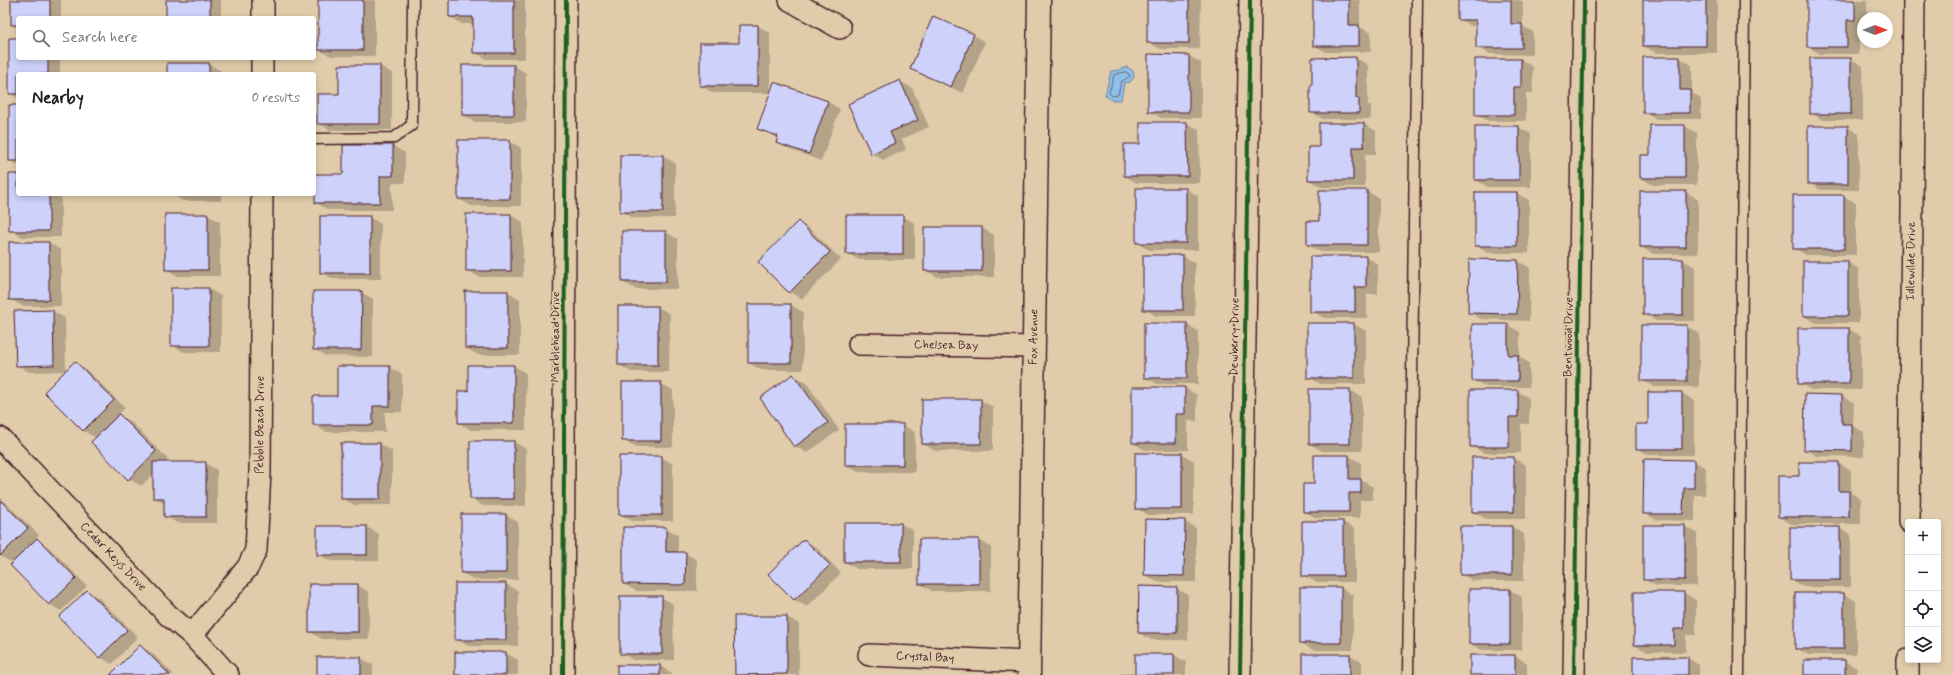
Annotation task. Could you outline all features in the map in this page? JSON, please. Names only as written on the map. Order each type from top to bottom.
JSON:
[{"type":"main road","name":"Fox Avenue","points":[[1029,668],[1038,0]]},
{"type":"street","points":[[262,16],[263,0]]},
{"type":"street","name":"Marblehead Drive","points":[[563,675],[566,0]]},
{"type":"street","points":[[790,0],[840,28]]},
{"type":"street","name":"Dewberry Drive","points":[[1240,675],[1250,0]]},
{"type":"street","name":"Bentwood Drive","points":[[1574,675],[1584,0]]},
{"type":"street","name":"Idlewilde Drive","points":[[1910,519],[1914,0]]},
{"type":"street","points":[[262,60],[262,72]]},
{"type":"street","name":"Pebble Beach Drive","points":[[192,635],[248,567],[256,550],[260,472],[262,196]]},
{"type":"street","name":"Chelsea Bay","points":[[859,344],[1033,347]]},
{"type":"street","name":"Cedar Keys Drive","points":[[0,438],[168,615],[192,635],[228,675]]},
{"type":"street","name":"Crystal Bay","points":[[869,655],[1029,668]]},
{"type":"street","points":[[1908,663],[1908,675]]},
{"type":"lane","points":[[316,139],[394,138],[412,125],[414,0]]},
{"type":"lane","points":[[1408,675],[1417,0]]},
{"type":"lane","points":[[1739,675],[1744,0]]},
{"type":"water","points":[[1127,67],[1133,71],[1134,77],[1130,82],[1124,83],[1121,100],[1111,100],[1105,95],[1111,71]]},
{"type":"building","points":[[11,0],[50,0],[50,16],[16,16],[16,25],[11,25]]},
{"type":"building","points":[[166,0],[210,0],[210,16],[166,16]]},
{"type":"building","points":[[318,0],[363,0],[363,50],[318,50]]},
{"type":"building","points":[[449,0],[514,0],[514,53],[473,53],[473,17],[449,17]]},
{"type":"building","points":[[1147,0],[1189,0],[1189,43],[1147,43]]},
{"type":"building","points":[[1313,0],[1349,0],[1349,25],[1359,25],[1359,46],[1313,46]]},
{"type":"building","points":[[1458,0],[1511,0],[1511,24],[1522,24],[1522,48],[1476,48],[1476,20],[1458,20]]},
{"type":"building","points":[[1643,0],[1706,0],[1706,46],[1643,46]]},
{"type":"building","points":[[1807,0],[1855,0],[1855,20],[1847,20],[1847,47],[1807,47]]},
{"type":"building","points":[[933,16],[974,34],[951,87],[910,69]]},
{"type":"building","points":[[739,25],[758,25],[758,86],[700,86],[700,43],[739,43]]},
{"type":"building","points":[[9,38],[16,38],[16,60],[48,60],[48,72],[16,72],[16,94],[9,94]]},
{"type":"building","points":[[1148,54],[1189,55],[1189,112],[1148,112]]},
{"type":"building","points":[[1356,57],[1356,98],[1359,98],[1359,113],[1310,113],[1312,58]]},
{"type":"building","points":[[1643,57],[1680,57],[1680,90],[1690,90],[1690,113],[1643,113]]},
{"type":"building","points":[[1810,58],[1851,58],[1851,114],[1810,114]]},
{"type":"building","points":[[1475,59],[1521,59],[1521,87],[1514,87],[1514,115],[1475,115]]},
{"type":"building","points":[[167,63],[209,63],[209,72],[167,72]]},
{"type":"building","points":[[339,65],[380,65],[380,124],[317,124],[317,94],[339,94]]},
{"type":"building","points":[[462,65],[514,65],[514,115],[462,115]]},
{"type":"building","points":[[900,80],[918,120],[890,132],[895,143],[871,154],[848,104]]},
{"type":"building","points":[[774,82],[828,101],[809,154],[776,143],[778,136],[757,129]]},
{"type":"building","points":[[9,105],[16,105],[16,161],[9,161]]},
{"type":"building","points":[[1140,122],[1187,122],[1188,176],[1124,176],[1124,144],[1140,144]]},
{"type":"building","points":[[1319,123],[1364,123],[1364,147],[1353,147],[1353,180],[1308,180],[1308,147],[1319,147]]},
{"type":"building","points":[[1650,125],[1685,125],[1685,178],[1640,178],[1640,155],[1650,155]]},
{"type":"building","points":[[1475,126],[1519,126],[1519,180],[1475,180]]},
{"type":"building","points":[[1808,126],[1848,126],[1848,184],[1808,184]]},
{"type":"building","points":[[458,140],[510,140],[510,199],[458,199]]},
{"type":"building","points":[[343,145],[393,145],[393,176],[380,176],[380,203],[315,203],[316,174],[343,174]]},
{"type":"building","points":[[620,155],[663,155],[663,212],[620,212]]},
{"type":"building","points":[[9,174],[16,174],[16,196],[49,196],[49,231],[9,231]]},
{"type":"building","points":[[1136,188],[1186,188],[1186,243],[1136,243]]},
{"type":"building","points":[[1319,190],[1367,190],[1367,245],[1307,245],[1307,221],[1319,221]]},
{"type":"building","points":[[1640,191],[1686,191],[1686,247],[1640,247]]},
{"type":"building","points":[[1475,192],[1517,192],[1517,246],[1475,246]]},
{"type":"building","points":[[1793,195],[1844,195],[1844,249],[1793,249]]},
{"type":"building","points":[[165,214],[208,214],[208,270],[165,270]]},
{"type":"building","points":[[466,214],[511,214],[511,271],[466,271]]},
{"type":"building","points":[[846,215],[903,215],[903,254],[846,254]]},
{"type":"building","points":[[320,216],[370,216],[370,273],[320,273]]},
{"type":"building","points":[[798,221],[830,252],[789,293],[758,262]]},
{"type":"building","points":[[924,227],[982,227],[982,271],[924,271]]},
{"type":"building","points":[[622,231],[666,231],[666,282],[622,282]]},
{"type":"building","points":[[9,242],[49,242],[49,300],[9,300]]},
{"type":"building","points":[[1143,255],[1183,255],[1183,310],[1143,310]]},
{"type":"building","points":[[1310,256],[1366,256],[1366,287],[1355,287],[1355,312],[1310,312]]},
{"type":"building","points":[[1469,259],[1518,260],[1517,314],[1468,313]]},
{"type":"building","points":[[1643,259],[1683,259],[1683,315],[1643,315]]},
{"type":"building","points":[[1803,261],[1848,261],[1848,316],[1803,316]]},
{"type":"building","points":[[171,288],[209,288],[209,346],[171,346]]},
{"type":"building","points":[[313,291],[362,291],[361,350],[313,350]]},
{"type":"building","points":[[465,291],[508,291],[508,348],[465,348]]},
{"type":"building","points":[[748,304],[791,304],[791,363],[748,363]]},
{"type":"building","points":[[618,306],[658,306],[658,365],[618,365]]},
{"type":"building","points":[[53,310],[54,365],[16,366],[14,311]]},
{"type":"building","points":[[1144,323],[1187,323],[1187,378],[1144,378]]},
{"type":"building","points":[[1307,323],[1354,323],[1354,378],[1307,378]]},
{"type":"building","points":[[1472,324],[1508,324],[1508,355],[1518,355],[1518,381],[1472,381]]},
{"type":"building","points":[[1641,325],[1687,325],[1687,381],[1641,381]]},
{"type":"building","points":[[1798,328],[1849,328],[1849,384],[1798,384]]},
{"type":"building","points":[[75,361],[114,400],[83,431],[44,392]]},
{"type":"building","points":[[468,365],[514,365],[514,423],[458,423],[458,391],[468,391]]},
{"type":"building","points":[[337,366],[390,366],[390,406],[373,406],[373,425],[313,425],[313,396],[337,396]]},
{"type":"building","points":[[793,374],[828,423],[794,447],[760,398]]},
{"type":"building","points":[[622,382],[661,382],[661,441],[622,441]]},
{"type":"building","points":[[1132,387],[1185,387],[1185,414],[1176,414],[1176,443],[1132,443]]},
{"type":"building","points":[[1309,389],[1350,389],[1350,444],[1309,444]]},
{"type":"building","points":[[1470,390],[1518,390],[1518,417],[1509,417],[1509,447],[1470,447]]},
{"type":"building","points":[[1648,392],[1682,392],[1682,449],[1636,449],[1636,424],[1648,424]]},
{"type":"building","points":[[1805,394],[1842,395],[1842,424],[1852,424],[1852,451],[1804,450]]},
{"type":"building","points":[[922,399],[981,399],[981,444],[922,444]]},
{"type":"building","points":[[119,414],[156,451],[128,480],[91,442]]},
{"type":"building","points":[[845,424],[903,424],[903,465],[845,465]]},
{"type":"building","points":[[470,441],[514,441],[514,499],[470,499]]},
{"type":"building","points":[[341,443],[380,443],[380,499],[341,499]]},
{"type":"building","points":[[1135,453],[1182,453],[1182,509],[1135,509]]},
{"type":"building","points":[[1314,455],[1349,455],[1349,479],[1361,479],[1361,493],[1349,493],[1349,512],[1303,512],[1303,484],[1314,484]]},
{"type":"building","points":[[619,456],[662,456],[662,515],[619,515]]},
{"type":"building","points":[[1472,457],[1514,457],[1514,512],[1472,512]]},
{"type":"building","points":[[1644,459],[1694,460],[1694,488],[1684,488],[1683,514],[1643,514]]},
{"type":"building","points":[[153,462],[206,462],[206,517],[164,517],[164,498],[153,498]]},
{"type":"building","points":[[1799,462],[1839,462],[1839,491],[1849,491],[1849,517],[1778,517],[1778,476],[1799,476]]},
{"type":"building","points":[[0,500],[28,528],[0,556]]},
{"type":"building","points":[[461,514],[506,514],[506,573],[461,573]]},
{"type":"building","points":[[1145,519],[1185,520],[1184,576],[1144,575]]},
{"type":"building","points":[[1302,521],[1343,521],[1343,576],[1302,576]]},
{"type":"building","points":[[844,523],[901,523],[901,562],[844,562]]},
{"type":"building","points":[[1643,525],[1685,525],[1685,580],[1643,580]]},
{"type":"building","points":[[317,526],[367,526],[367,555],[317,555]]},
{"type":"building","points":[[1460,526],[1512,526],[1512,575],[1460,575]]},
{"type":"building","points":[[623,527],[666,527],[666,552],[686,552],[685,585],[623,584]]},
{"type":"building","points":[[1790,527],[1840,527],[1840,580],[1790,580]]},
{"type":"building","points":[[37,538],[76,578],[49,605],[10,565]]},
{"type":"building","points":[[804,539],[830,565],[794,600],[768,574]]},
{"type":"building","points":[[919,539],[979,539],[979,584],[919,584]]},
{"type":"building","points":[[455,583],[506,583],[506,640],[455,640]]},
{"type":"building","points":[[309,584],[358,584],[358,632],[309,632]]},
{"type":"building","points":[[1139,586],[1177,587],[1177,633],[1138,633]]},
{"type":"building","points":[[1300,587],[1341,587],[1341,643],[1300,643]]},
{"type":"building","points":[[1469,589],[1510,589],[1510,644],[1469,644]]},
{"type":"building","points":[[87,590],[127,630],[99,658],[59,617]]},
{"type":"building","points":[[1634,592],[1684,592],[1684,629],[1674,629],[1674,645],[1634,645]]},
{"type":"building","points":[[1795,593],[1844,593],[1844,649],[1795,649]]},
{"type":"building","points":[[620,596],[662,596],[662,654],[620,654]]},
{"type":"building","points":[[734,616],[787,616],[787,674],[735,675]]},
{"type":"building","points":[[140,645],[170,675],[110,675]]},
{"type":"building","points":[[455,652],[506,652],[506,675],[455,675]]},
{"type":"building","points":[[1135,654],[1174,654],[1174,675],[1135,675]]},
{"type":"building","points":[[1303,654],[1350,654],[1350,675],[1303,675]]},
{"type":"building","points":[[1470,655],[1515,655],[1515,675],[1470,675]]},
{"type":"building","points":[[317,657],[361,657],[361,675],[317,675]]},
{"type":"building","points":[[1633,657],[1688,657],[1688,675],[1633,675]]},
{"type":"building","points":[[1804,660],[1845,660],[1845,675],[1804,675]]},
{"type":"building","points":[[617,665],[660,665],[660,675],[617,675]]},
{"type":"cycle path","points":[[563,675],[566,0]]},
{"type":"cycle path","points":[[1240,675],[1250,0]]},
{"type":"cycle path","points":[[1574,675],[1584,0]]}]
